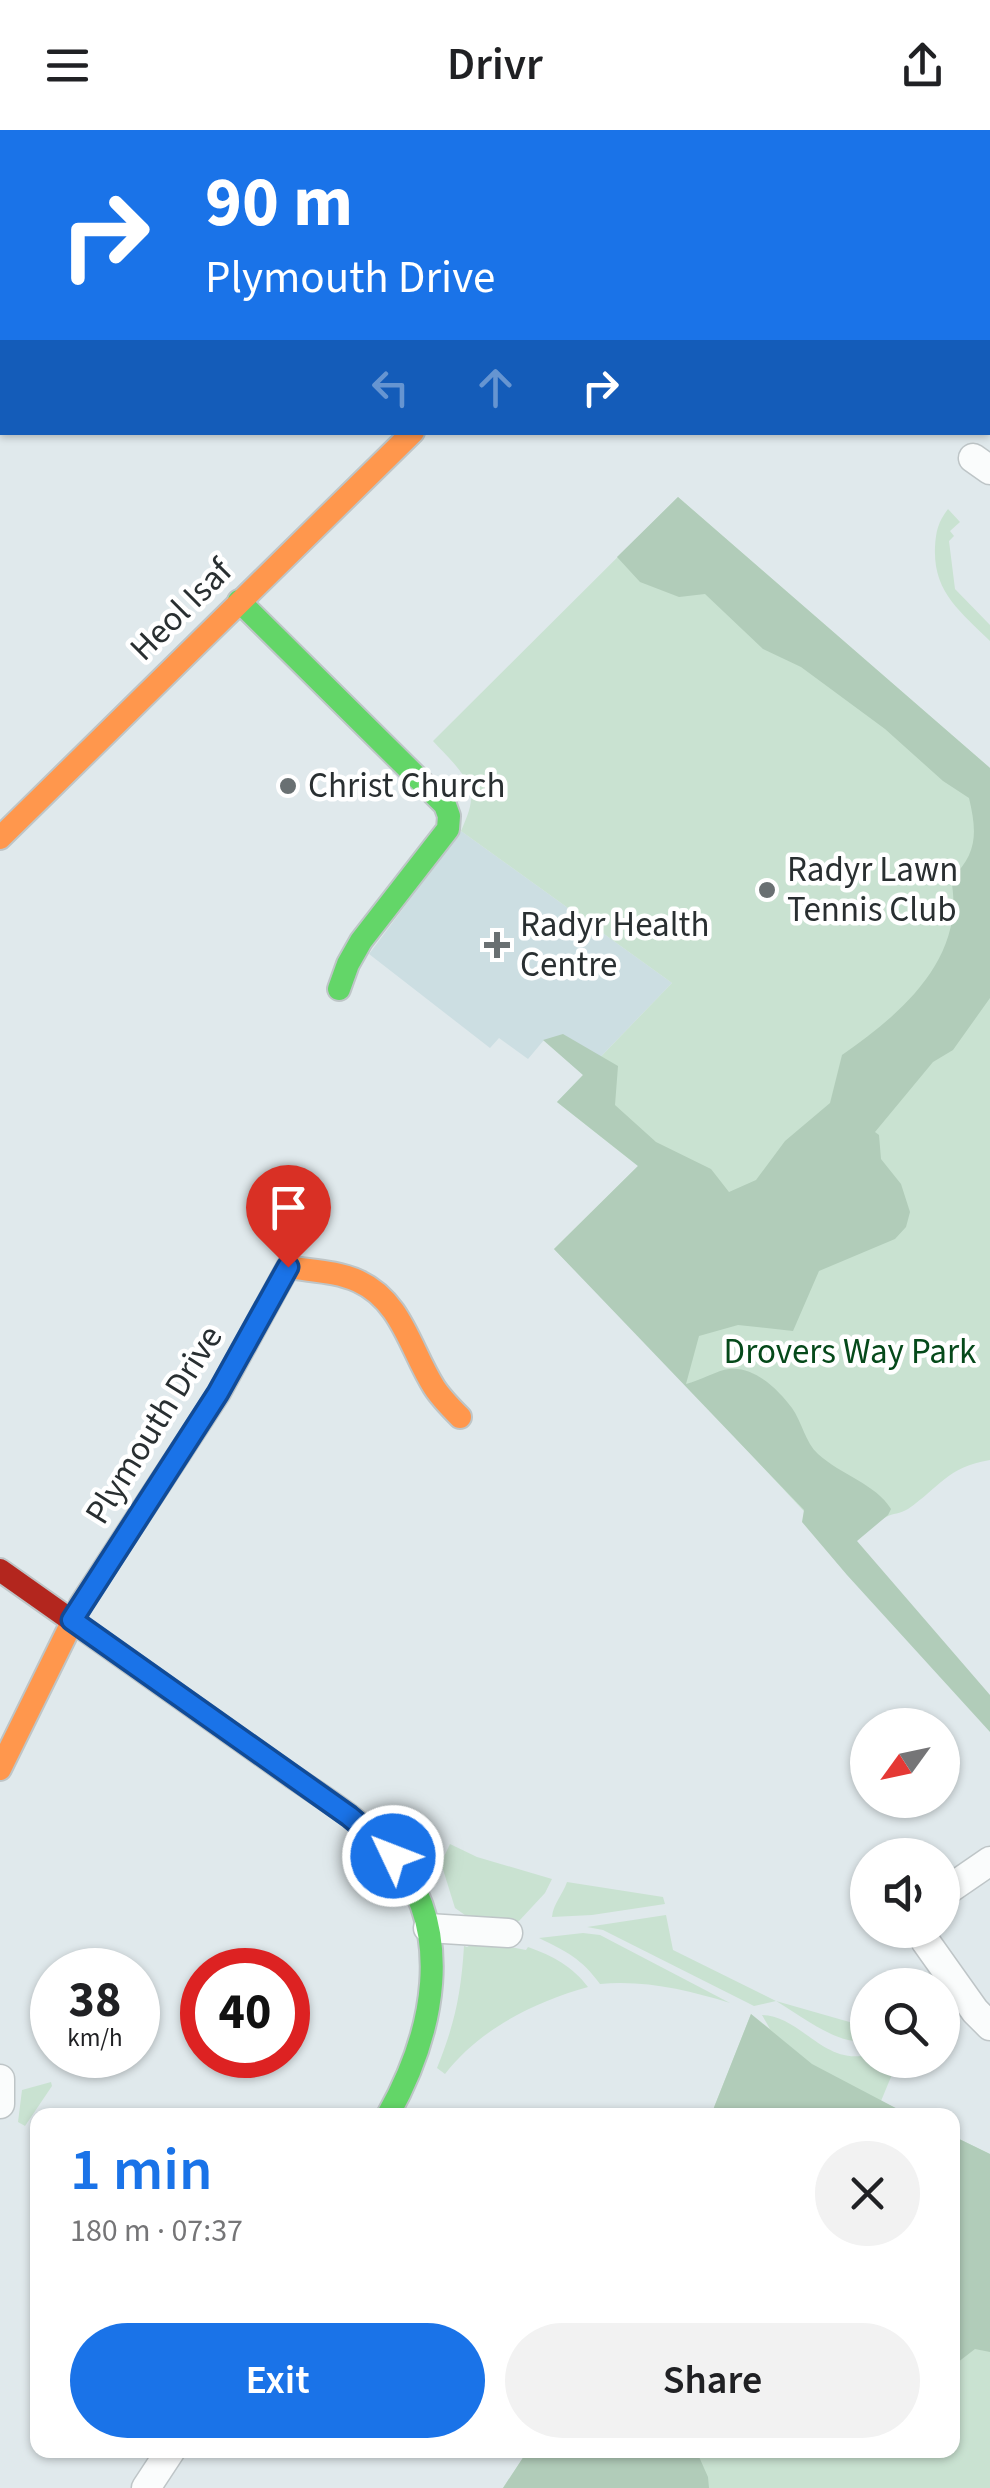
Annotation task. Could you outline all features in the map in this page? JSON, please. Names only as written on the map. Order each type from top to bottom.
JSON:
[{"type":"street","name":"Heol Isaf","points":[[0,838],[410,435]]},
{"type":"street","points":[[239,601],[445,806],[450,816],[448,829],[372,926],[339,988]]},
{"type":"street","name":"Plymouth Drive","points":[[72,1620],[218,1393],[288,1267],[359,1281],[380,1295],[395,1310],[432,1384],[460,1417]]},
{"type":"street","points":[[0,1570],[360,1824],[403,1870],[428,1928],[432,1996],[420,2052],[392,2108]]},
{"type":"street","points":[[0,1769],[72,1620]]},
{"type":"street","points":[[960,1882],[990,1861]]},
{"type":"street","points":[[428,1928],[508,1933]]},
{"type":"street","points":[[930,1948],[990,2026]]},
{"type":"street","points":[[0,2079],[0,2104]]},
{"type":"street","points":[[146,2488],[166,2458]]},
{"type":"shaded area","name":"Radyr Health Centre","points":[[461,831],[672,983],[583,1075],[544,1040],[528,1059],[499,1038],[490,1048],[369,954]]},
{"type":"green space","name":"Radyr Lawn Tennis Club","points":[[678,497],[990,768],[990,1460],[954,1473],[908,1509],[874,1524],[842,1552],[554,1249],[638,1166],[557,1102],[672,983],[461,831],[470,806],[470,790],[457,767],[433,741]]},
{"type":"green space","points":[[678,497],[990,768],[990,998],[953,1050],[933,1062],[875,1132],[879,1135],[881,1159],[901,1184],[910,1212],[906,1227],[895,1239],[819,1271],[793,1331],[738,1325],[699,1336],[686,1384],[729,1369],[756,1375],[792,1408],[818,1454],[884,1500],[891,1509],[888,1515],[857,1541],[990,1695],[990,1732],[802,1522],[804,1510],[554,1249],[638,1166],[557,1102],[583,1075],[543,1040],[563,1034],[618,1066],[615,1105],[656,1142],[711,1169],[729,1192],[756,1180],[785,1141],[830,1103],[842,1055],[906,1003],[939,959],[949,934],[953,908],[951,879],[966,860],[973,841],[969,798],[943,781],[885,729],[801,667],[763,649],[705,594],[679,597],[640,582],[617,557]]},
{"type":"green space","points":[[948,509],[960,522],[950,531],[954,536],[949,541],[955,589],[990,625],[990,641],[950,600],[939,576],[936,536]]},
{"type":"green space","points":[[450,1844],[477,1857],[552,1879],[545,1893],[519,1921],[472,1920],[455,1908],[441,1863]]},
{"type":"green space","points":[[567,1882],[663,1897],[665,1904],[552,1917]]},
{"type":"green space","points":[[666,1915],[673,1950],[776,2001],[754,2006],[603,1930],[587,1927]]},
{"type":"green space","points":[[600,1935],[730,2003],[666,1987],[600,1984],[573,1956],[539,1938]]},
{"type":"green space","points":[[485,1942],[526,1950],[528,1947],[546,1954],[569,1967],[588,1987],[509,2019],[475,2044],[445,2074],[437,2068],[456,2008],[464,1946]]},
{"type":"green space","points":[[776,2001],[850,2022],[850,2040],[833,2035]]},
{"type":"green space","points":[[751,2014],[770,2029],[762,2015],[776,2017],[825,2047],[850,2056],[850,2078],[891,2078],[881,2101],[895,2108],[714,2108]]},
{"type":"green space","points":[[751,2014],[812,2064],[896,2108],[714,2108]]},
{"type":"green space","points":[[51,2082],[52,2086],[37,2108],[30,2108],[25,2126],[18,2122],[22,2090]]},
{"type":"green space","points":[[960,2139],[990,2154],[990,2488],[503,2488],[523,2458],[960,2458]]},
{"type":"green space","points":[[960,2139],[990,2154],[990,2352],[975,2349],[960,2361]]},
{"type":"green space","points":[[523,2458],[700,2458],[709,2488],[503,2488]]},
{"type":"traffic: fast","points":[[239,601],[445,805],[449,816],[448,829],[361,941],[339,989]]},
{"type":"traffic: fast","points":[[293,1777],[345,1812],[391,1853],[412,1883],[425,1915],[431,1949],[426,2017],[417,2051],[392,2108]]},
{"type":"traffic: slow","points":[[0,838],[410,435]]},
{"type":"traffic: slow","points":[[0,1769],[81,1604],[219,1393],[288,1267],[341,1275],[373,1290],[395,1313],[434,1387],[460,1417]]},
{"type":"traffic: jam","points":[[0,1570],[293,1777]]},
{"type":"place","name":"Christ Church","points":[[288,786]]},
{"type":"place","name":"Radyr Lawn Tennis Club","points":[[767,890]]},
{"type":"place","name":"Radyr Health Centre","points":[[497,945]]},
{"type":"route","points":[[288,1267],[218,1393],[72,1620],[349,1816],[393,1856]]},
{"type":"park label","name":"Drovers Way Park","points":[[850,1352]]}]
